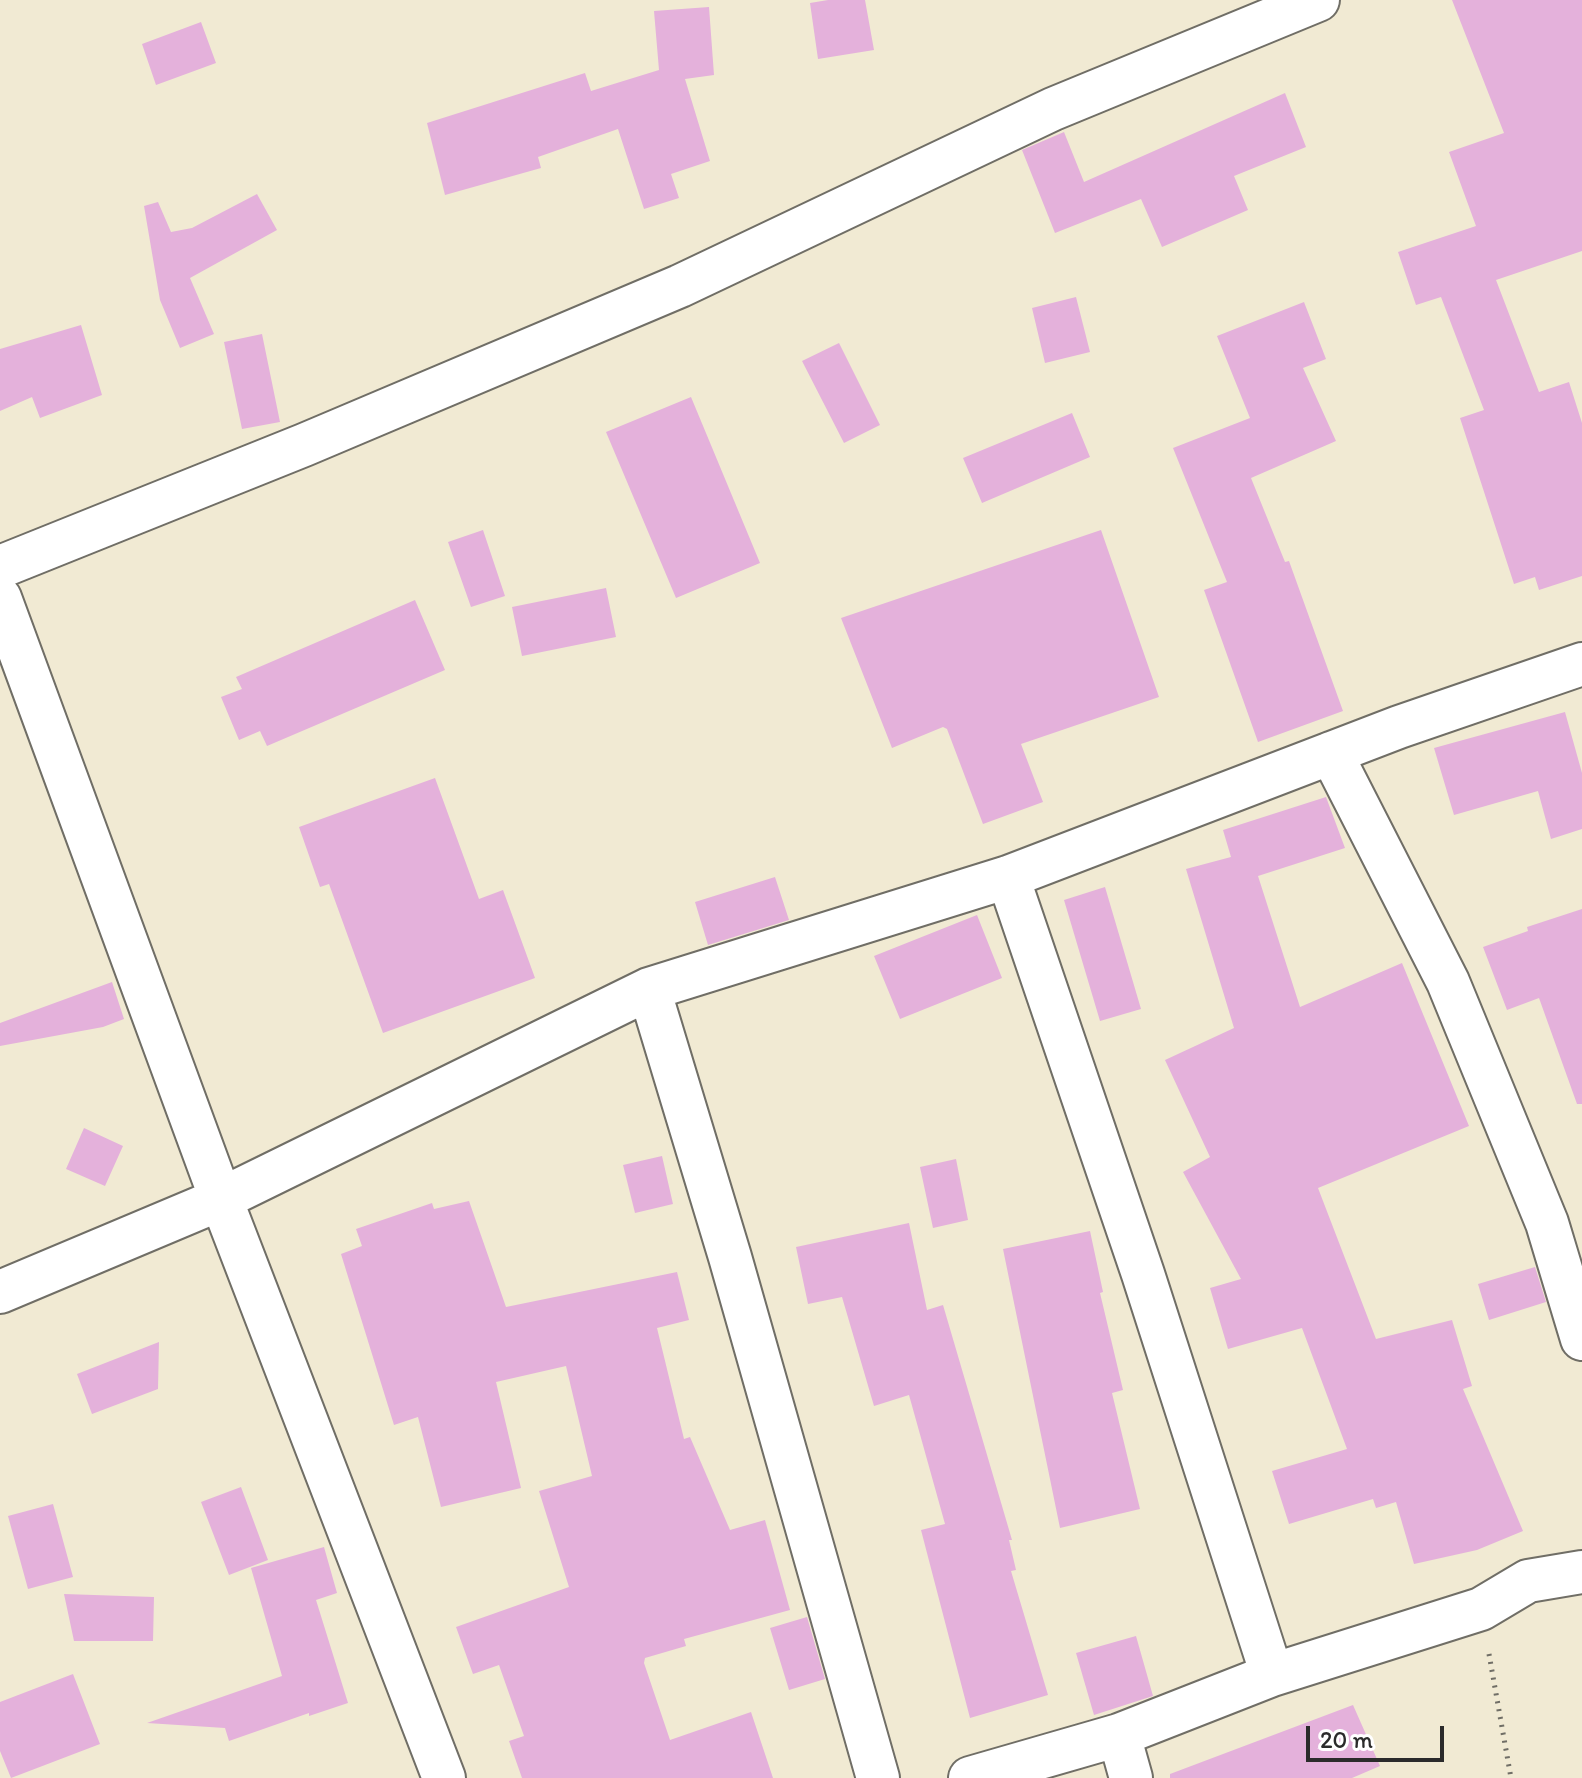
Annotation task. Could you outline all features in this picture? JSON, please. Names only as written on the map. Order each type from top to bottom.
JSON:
[{"type":"street","points":[[0,567],[304,445],[680,286],[1053,109],[1318,0]]},
{"type":"street","points":[[0,598],[221,1199],[444,1778]]},
{"type":"street","points":[[0,1292],[221,1199],[649,989],[1008,877],[1331,753],[1582,664]]},
{"type":"street","points":[[1331,753],[1448,982],[1547,1223],[1582,1339]]},
{"type":"street","points":[[1008,877],[1143,1274],[1272,1675]]},
{"type":"street","points":[[649,989],[730,1257],[878,1778]]},
{"type":"street","points":[[970,1778],[1119,1735],[1272,1675],[1481,1609],[1528,1581],[1582,1572]]},
{"type":"street","points":[[1119,1735],[1131,1778]]},
{"type":"path","points":[[1481,1609],[1511,1778]]},
{"type":"building","points":[[865,0],[874,50],[818,59],[810,3]]},
{"type":"building","points":[[1452,0],[1582,0],[1582,251],[1496,280],[1539,392],[1569,382],[1582,423],[1582,576],[1539,590],[1535,577],[1514,584],[1460,418],[1484,410],[1441,297],[1416,305],[1398,252],[1476,226],[1449,152],[1504,133]]},
{"type":"building","points":[[709,7],[714,75],[685,79],[710,161],[671,174],[679,198],[644,209],[618,129],[538,157],[541,168],[445,195],[427,123],[585,73],[591,91],[659,70],[654,11]]},
{"type":"building","points":[[201,22],[216,63],[156,85],[142,44]]},
{"type":"building","points":[[1285,93],[1306,147],[1234,176],[1248,210],[1162,247],[1141,199],[1055,233],[1022,150],[1064,132],[1084,182]]},
{"type":"building","points":[[257,194],[277,230],[190,278],[214,334],[180,348],[160,300],[144,206],[158,202],[171,232],[192,228]]},
{"type":"building","points":[[1076,297],[1090,352],[1045,363],[1032,308]]},
{"type":"building","points":[[1304,302],[1326,359],[1303,368],[1336,441],[1251,478],[1285,562],[1289,561],[1343,711],[1258,742],[1204,590],[1227,582],[1173,448],[1250,418],[1217,336]]},
{"type":"building","points":[[81,325],[102,395],[40,418],[32,397],[0,411],[0,349]]},
{"type":"building","points":[[262,334],[280,422],[242,429],[224,342]]},
{"type":"building","points":[[839,343],[880,425],[844,443],[802,361]]},
{"type":"building","points":[[691,397],[760,563],[676,598],[606,432]]},
{"type":"building","points":[[1072,413],[1090,457],[982,503],[963,458]]},
{"type":"building","points":[[483,530],[505,596],[471,607],[448,542]]},
{"type":"building","points":[[1101,530],[1159,697],[1021,744],[1043,802],[983,824],[947,729],[943,727],[892,748],[841,618]]},
{"type":"building","points":[[606,588],[616,637],[522,656],[512,607]]},
{"type":"building","points":[[415,600],[445,670],[267,746],[260,731],[239,740],[221,697],[242,689],[236,677]]},
{"type":"building","points":[[1565,712],[1582,773],[1582,829],[1551,839],[1538,791],[1454,815],[1434,748]]},
{"type":"building","points":[[435,778],[479,899],[503,890],[535,978],[383,1033],[329,884],[320,887],[299,827]]},
{"type":"building","points":[[1326,797],[1345,848],[1258,876],[1300,1007],[1402,963],[1469,1126],[1318,1188],[1376,1339],[1452,1320],[1472,1386],[1463,1389],[1523,1531],[1477,1550],[1414,1564],[1396,1502],[1376,1508],[1373,1499],[1289,1524],[1272,1471],[1347,1449],[1302,1328],[1228,1349],[1210,1288],[1241,1279],[1183,1172],[1210,1157],[1165,1060],[1234,1028],[1186,869],[1231,857],[1223,830]]},
{"type":"building","points":[[775,877],[789,920],[708,945],[695,902]]},
{"type":"building","points":[[1105,887],[1141,1009],[1100,1021],[1064,900]]},
{"type":"building","points":[[1582,909],[1582,1104],[1577,1104],[1539,998],[1507,1010],[1483,947],[1528,931],[1527,927]]},
{"type":"building","points":[[977,915],[1002,978],[900,1019],[874,956]]},
{"type":"building","points":[[112,982],[124,1019],[103,1027],[0,1046],[0,1023]]},
{"type":"building","points":[[84,1128],[123,1146],[105,1186],[66,1169]]},
{"type":"building","points":[[662,1156],[673,1204],[635,1213],[623,1165]]},
{"type":"building","points":[[956,1159],[968,1220],[933,1228],[920,1167]]},
{"type":"building","points":[[469,1201],[506,1307],[677,1272],[689,1320],[657,1328],[684,1439],[690,1437],[730,1530],[765,1520],[790,1610],[684,1639],[686,1646],[645,1658],[644,1663],[670,1740],[751,1712],[773,1778],[522,1778],[509,1741],[524,1736],[499,1665],[473,1674],[456,1627],[569,1587],[539,1491],[592,1476],[566,1366],[496,1382],[521,1488],[441,1507],[418,1417],[394,1425],[341,1254],[362,1246],[356,1229],[432,1203],[434,1209]]},
{"type":"building","points":[[909,1223],[927,1310],[943,1305],[1012,1540],[1009,1540],[1016,1570],[1011,1571],[1048,1695],[970,1718],[921,1530],[945,1524],[909,1395],[874,1406],[842,1297],[808,1304],[796,1247]]},
{"type":"building","points":[[1090,1231],[1103,1292],[1100,1293],[1123,1390],[1112,1393],[1140,1509],[1060,1528],[1003,1249]]},
{"type":"building","points":[[1535,1267],[1546,1302],[1489,1320],[1478,1284]]},
{"type":"building","points":[[159,1342],[158,1389],[92,1414],[77,1374]]},
{"type":"building","points":[[241,1487],[268,1560],[229,1575],[201,1502]]},
{"type":"building","points":[[53,1504],[73,1577],[28,1589],[8,1516]]},
{"type":"building","points":[[324,1547],[337,1593],[316,1600],[348,1703],[229,1741],[225,1728],[147,1723],[282,1676],[251,1568]]},
{"type":"building","points":[[64,1594],[154,1597],[153,1641],[74,1641]]},
{"type":"building","points":[[807,1617],[825,1679],[789,1690],[770,1628]]},
{"type":"building","points":[[1136,1636],[1153,1696],[1094,1715],[1076,1653]]},
{"type":"building","points":[[73,1674],[100,1744],[11,1778],[0,1751],[0,1702]]},
{"type":"building","points":[[1353,1705],[1380,1766],[1352,1778],[1170,1778],[1170,1774]]}]
